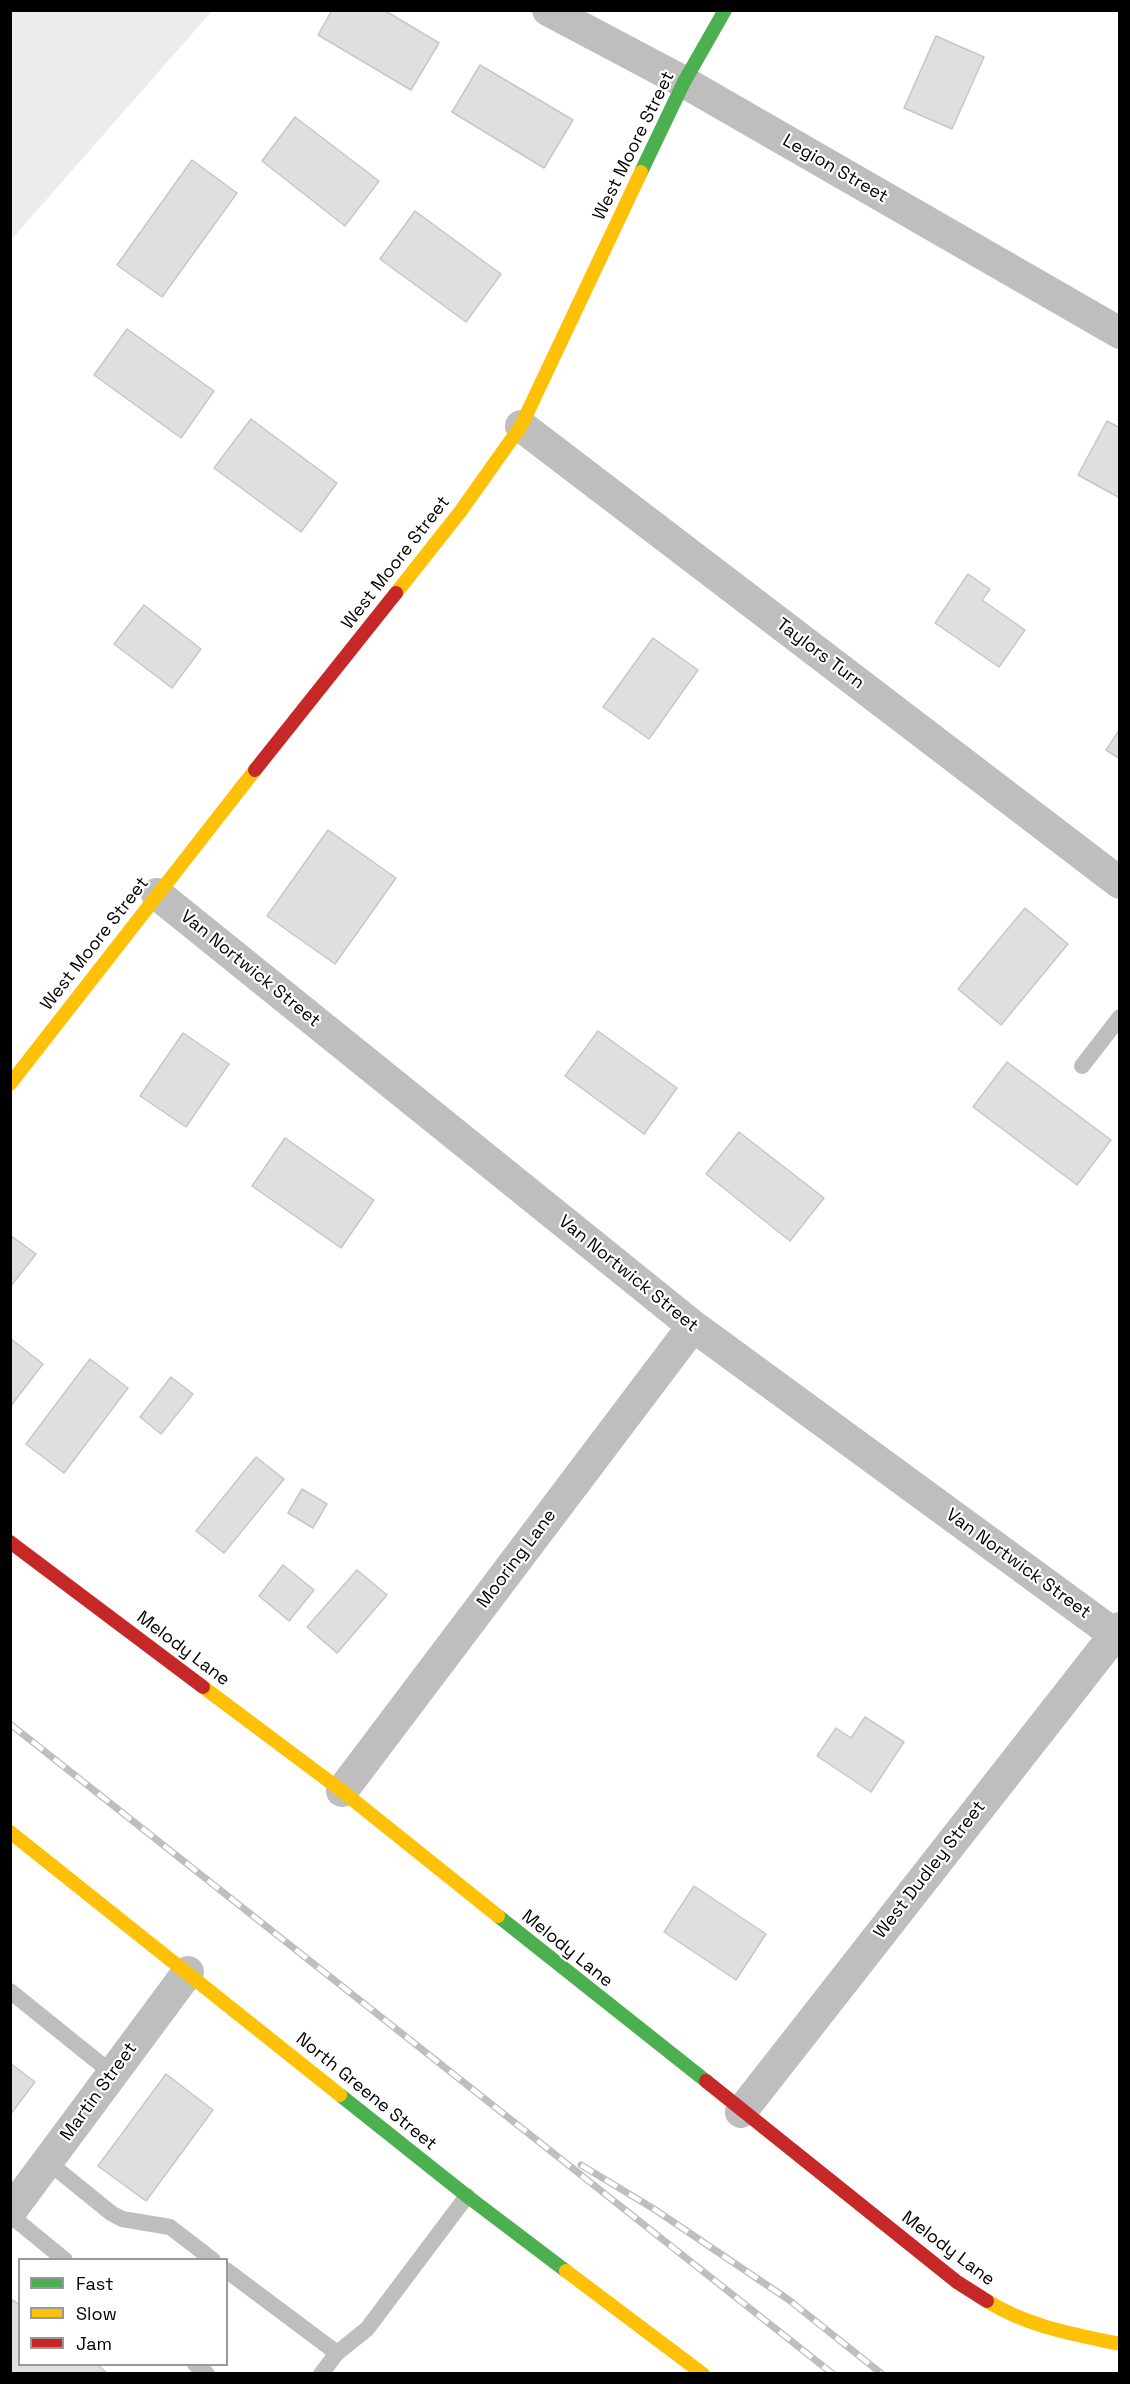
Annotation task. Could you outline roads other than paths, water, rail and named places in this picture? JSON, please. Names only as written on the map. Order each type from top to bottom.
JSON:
[{"type":"street","name":"Legion Street","points":[[548,10],[684,82],[1119,333]]},
{"type":"street","name":"West Moore Street","points":[[10,1084],[157,894],[460,512],[520,426],[684,82],[726,10]]},
{"type":"street","name":"Taylors Turn","points":[[520,426],[1119,883]]},
{"type":"street","name":"Van Nortwick Street","points":[[157,894],[693,1326],[1117,1631]]},
{"type":"street","name":"Mooring Lane","points":[[342,1791],[693,1326]]},
{"type":"street","name":"Melody Lane","points":[[10,1542],[342,1791],[741,2112],[957,2282],[992,2305],[1025,2321],[1119,2344]]},
{"type":"street","name":"West Dudley Street","points":[[741,2112],[1117,1631]]},
{"type":"street","name":"North Greene Street","points":[[10,1832],[467,2196],[703,2373]]},
{"type":"street","name":"Martin Street","points":[[10,2214],[188,1972]]},
{"type":"lane","points":[[1082,1066],[1119,1017]]},
{"type":"lane","points":[[10,1991],[112,2074]]},
{"type":"lane","points":[[48,2162],[111,2213],[122,2219],[170,2227],[212,2258]]},
{"type":"lane","points":[[321,2373],[337,2353],[367,2329],[467,2196]]},
{"type":"lane","points":[[10,2214],[64,2258]]},
{"type":"lane","points":[[228,2271],[337,2353]]},
{"type":"railway","points":[[10,1724],[833,2374]]},
{"type":"railway","points":[[581,2165],[654,2209],[789,2300],[882,2374]]}]
